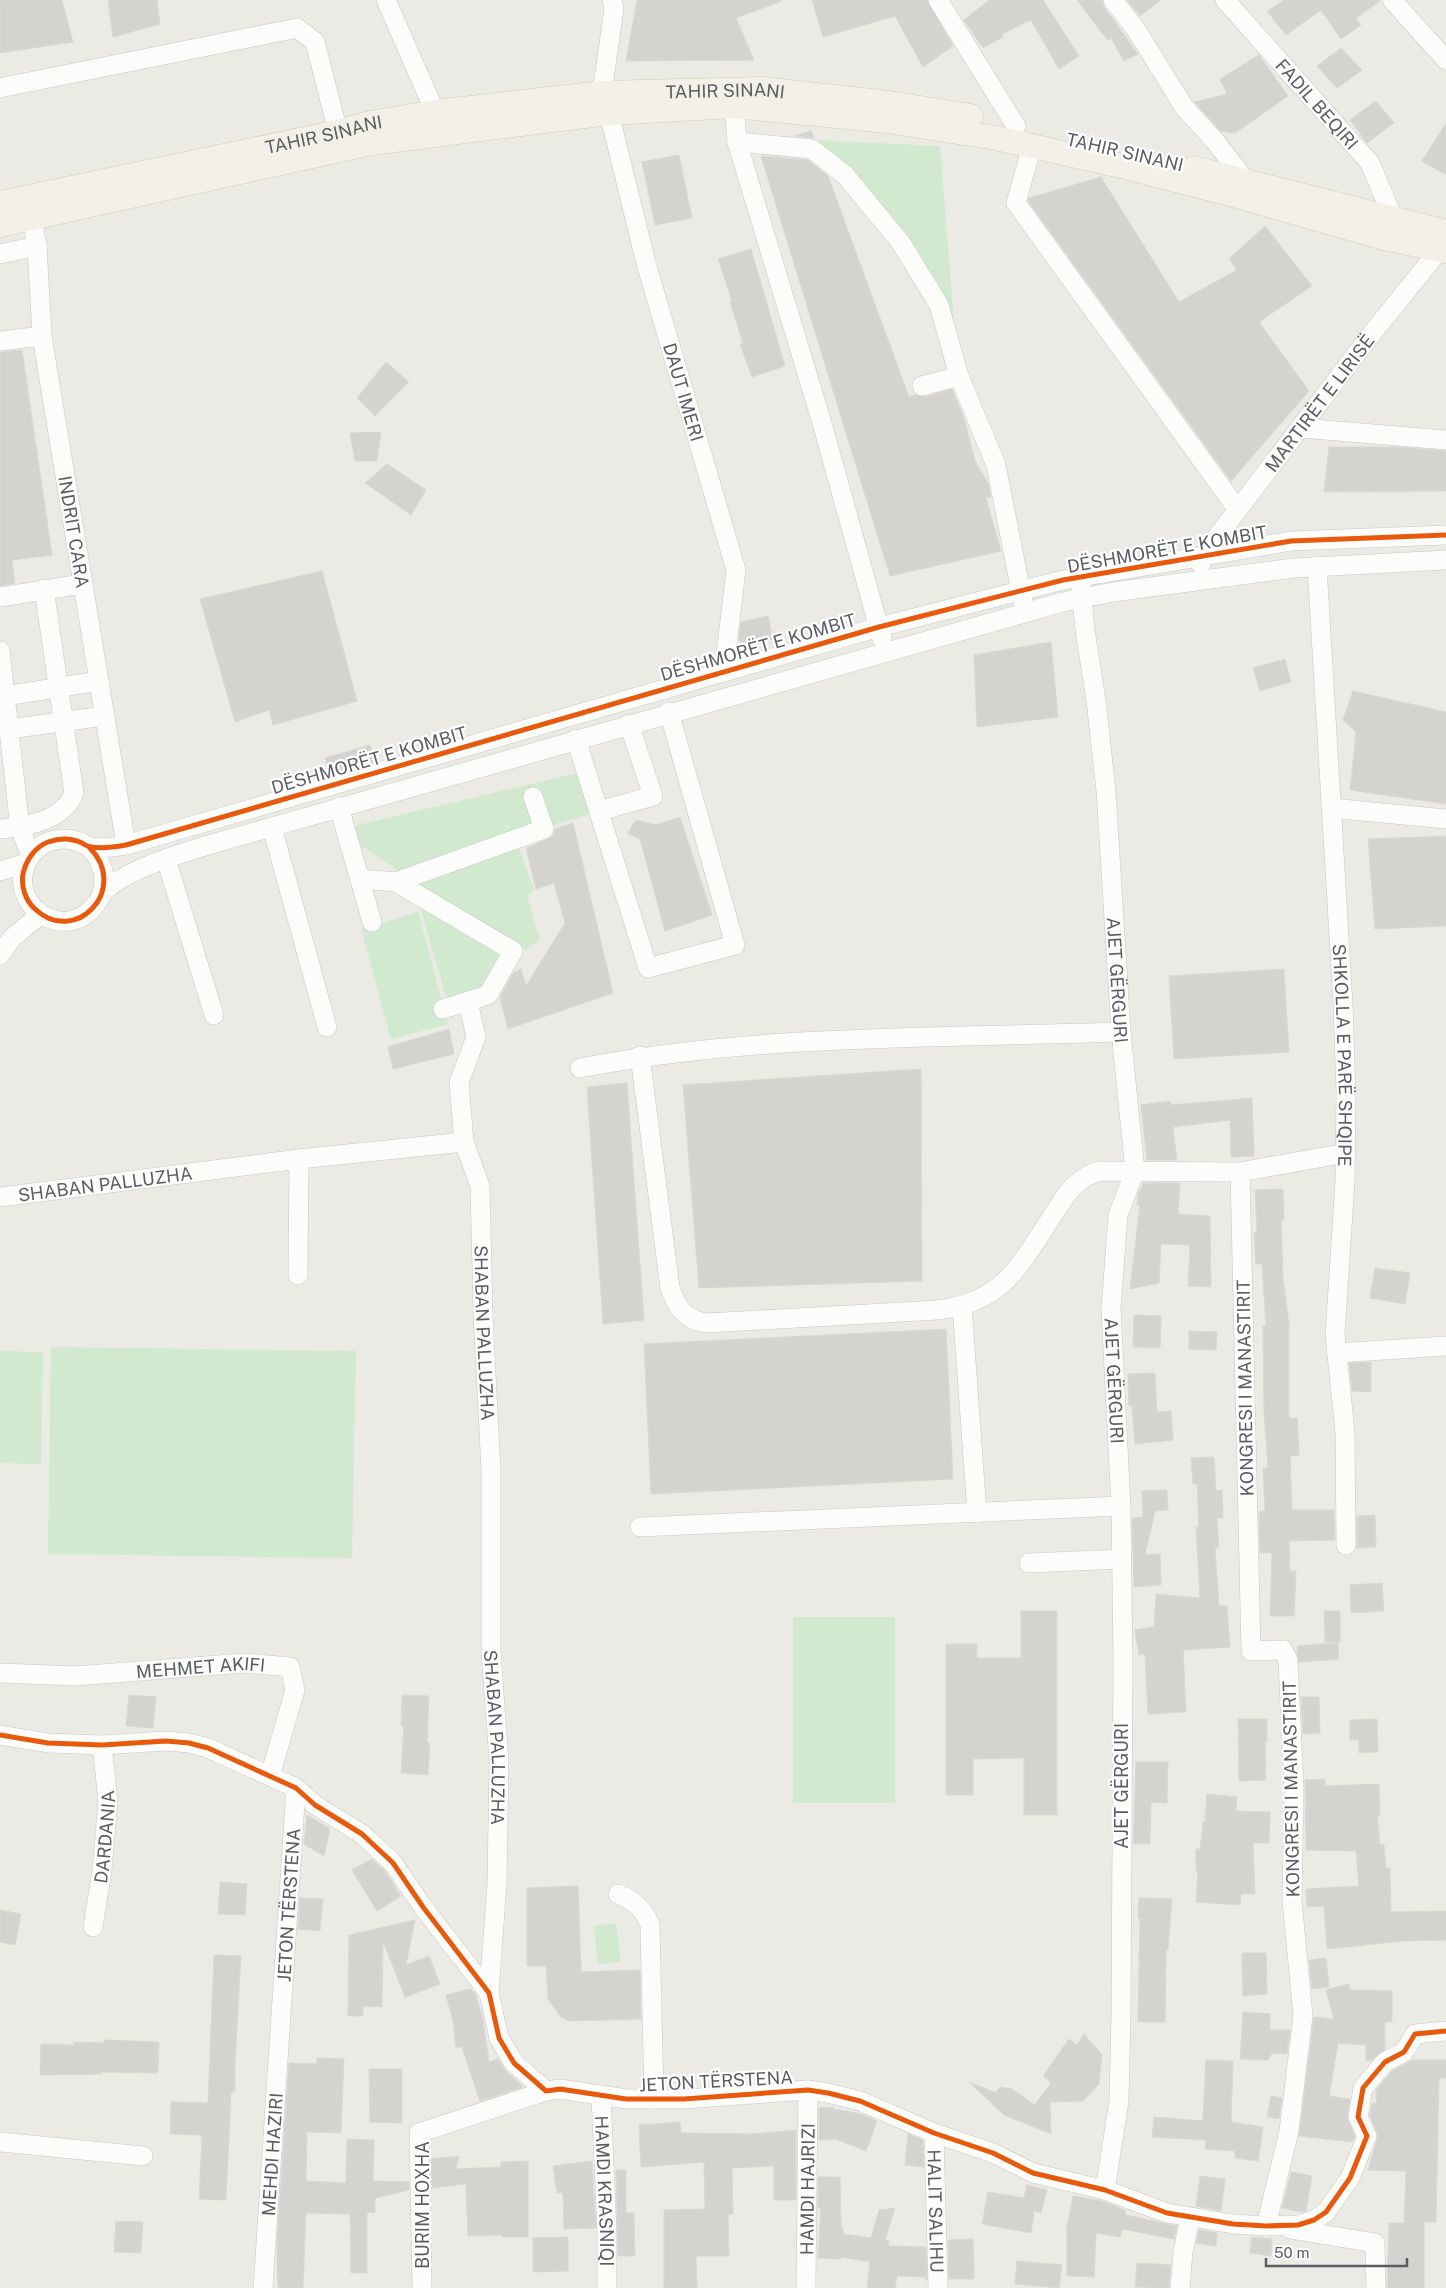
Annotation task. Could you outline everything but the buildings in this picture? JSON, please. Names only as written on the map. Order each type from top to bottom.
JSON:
[{"type":"main road","name":"TAHIR SINANI","points":[[0,203],[338,132],[370,123],[435,112],[605,103],[762,89],[889,103],[1016,126],[1393,218],[1445,243]]},
{"type":"main road","name":"TAHIR SINANI","points":[[0,224],[371,143],[605,103],[734,106],[878,120],[953,130],[1032,146],[1237,196],[1384,238],[1445,243]]},
{"type":"street","points":[[386,0],[435,112]]},
{"type":"street","points":[[605,103],[614,10],[612,0]]},
{"type":"street","points":[[938,0],[1016,126]]},
{"type":"street","points":[[1113,0],[1137,31],[1184,108],[1215,141],[1246,181]]},
{"type":"street","name":"FADIL BEQIRI","points":[[1225,0],[1370,163],[1393,218]]},
{"type":"street","points":[[1392,0],[1446,60]]},
{"type":"street","points":[[0,88],[297,28],[316,42],[338,132]]},
{"type":"street","name":"DAUT IMERI","points":[[605,103],[646,263],[736,570],[724,671]]},
{"type":"street","points":[[734,106],[737,142],[822,423],[885,652]]},
{"type":"street","points":[[737,142],[812,149],[845,175],[901,243],[939,305],[959,376],[996,465],[1025,612]]},
{"type":"street","points":[[1032,146],[1016,204],[1238,510]]},
{"type":"street","name":"INDRIT CARA","points":[[32,218],[36,246],[42,336],[126,844]]},
{"type":"street","name":"MARTIRËT E LIRISË","points":[[1201,558],[1373,332],[1445,243]]},
{"type":"street","points":[[0,254],[36,246]]},
{"type":"street","points":[[0,342],[42,336]]},
{"type":"street","points":[[922,386],[959,376]]},
{"type":"street","points":[[1300,428],[1446,440]]},
{"type":"street","name":"DËSHMORËT E KOMBIT","points":[[89,847],[107,848],[126,844],[879,627],[1080,577],[1201,558],[1291,541],[1446,535]]},
{"type":"street","points":[[1200,580],[1201,558]]},
{"type":"street","name":"DËSHMORËT E KOMBIT","points":[[103,892],[113,882],[166,859],[272,827],[669,712],[1081,598],[1200,580],[1317,566],[1446,560]]},
{"type":"street","name":"SHKOLLA E PARË SHQIPE","points":[[1317,566],[1344,1004],[1346,1153],[1335,1335],[1345,1432],[1346,1545]]},
{"type":"street","name":"AJET GËRGURI","points":[[1080,577],[1081,598],[1096,700],[1106,791],[1121,1032],[1135,1171],[1118,1215],[1111,1309],[1121,1506],[1122,1661],[1119,2092],[1105,2190]]},
{"type":"street","points":[[0,597],[82,584]]},
{"type":"street","points":[[0,829],[20,828],[61,812],[71,803],[74,793],[44,589]]},
{"type":"street","points":[[0,651],[20,828],[29,859]]},
{"type":"street","points":[[5,696],[98,681]]},
{"type":"street","points":[[576,739],[648,968],[735,946],[669,712]]},
{"type":"street","points":[[9,729],[104,716]]},
{"type":"street","points":[[599,811],[653,796],[629,724]]},
{"type":"street","points":[[512,732],[517,756]]},
{"type":"street","points":[[305,792],[312,815]]},
{"type":"street","points":[[360,880],[396,882],[544,829],[532,797]]},
{"type":"street","points":[[339,807],[372,922]]},
{"type":"street","points":[[1331,808],[1446,819]]},
{"type":"street","points":[[272,827],[327,1027]]},
{"type":"street","points":[[58,839],[69,839],[89,847],[101,863],[104,872],[103,892],[92,910],[72,920],[62,921],[41,914],[33,907],[25,894],[23,878],[29,859],[38,848],[58,839]]},
{"type":"street","points":[[0,871],[29,859]]},
{"type":"street","points":[[166,859],[214,1015]]},
{"type":"street","points":[[396,882],[514,951],[488,995],[443,1009]]},
{"type":"street","points":[[0,955],[12,938],[41,914]]},
{"type":"street","points":[[464,1142],[459,1082],[476,1037],[468,1001]]},
{"type":"street","points":[[580,1068],[640,1056],[806,1042],[1121,1032]]},
{"type":"street","points":[[640,1056],[670,1288],[678,1306],[690,1318],[707,1323],[937,1310],[962,1306],[990,1294],[1005,1284],[1069,1190],[1077,1182],[1098,1171],[1240,1172],[1346,1153]]},
{"type":"street","name":"SHABAN PALLUZHA","points":[[0,1197],[299,1159],[464,1142],[480,1186],[483,1315],[491,1470],[492,1652],[499,1761],[497,1883],[489,1993]]},
{"type":"street","points":[[298,1275],[299,1159]]},
{"type":"street","name":"KONGRESI I MANASTIRIT","points":[[1240,1172],[1251,1651],[1283,1650],[1288,1660],[1294,1814],[1292,1900],[1303,2016],[1289,2131],[1272,2226]]},
{"type":"street","points":[[962,1306],[977,1512]]},
{"type":"street","points":[[1337,1353],[1446,1346]]},
{"type":"street","points":[[640,1528],[1121,1506]]},
{"type":"street","points":[[1029,1563],[1121,1560]]},
{"type":"street","name":"MEHMET AKIFI","points":[[0,1673],[75,1676],[244,1663],[290,1667],[294,1690],[270,1776]]},
{"type":"street","points":[[0,1735],[48,1743],[102,1745],[166,1740],[189,1743],[208,1748],[296,1788],[315,1805],[362,1834],[393,1863],[489,1993],[499,2038],[514,2063],[546,2091]]},
{"type":"street","name":"DARDANIA","points":[[93,1927],[102,1870],[108,1801],[102,1745]]},
{"type":"street","name":"JETON TËRSTENA","points":[[279,2022],[296,1788]]},
{"type":"street","points":[[618,1894],[628,1898],[641,1908],[650,1925],[654,2099]]},
{"type":"street","name":"MEHDI HAZIRI","points":[[263,2288],[279,2022]]},
{"type":"street","name":"JETON TËRSTENA","points":[[546,2091],[560,2089],[626,2099],[654,2099],[808,2090],[860,2101],[934,2133],[993,2153],[1033,2173],[1105,2190],[1167,2213],[1190,2218],[1272,2226],[1298,2225],[1314,2220],[1326,2212],[1350,2178],[1367,2136],[1358,2117],[1363,2088],[1385,2062],[1404,2052],[1414,2034],[1446,2031]]},
{"type":"street","name":"HAMDI HAJRIZI","points":[[806,2288],[808,2090]]},
{"type":"street","name":"BURIM HOXHA","points":[[422,2288],[420,2133],[546,2091]]},
{"type":"street","name":"HAMDI KRASNIQI","points":[[601,2095],[607,2232],[607,2288]]},
{"type":"street","name":"HALIT SALIHU","points":[[934,2133],[938,2288]]},
{"type":"street","points":[[0,2142],[143,2156]]},
{"type":"street","points":[[1180,2288],[1183,2252],[1190,2218]]},
{"type":"street","points":[[1272,2226],[1375,2243],[1376,2288]]},
{"type":"green space","points":[[814,140],[940,146],[954,322]]},
{"type":"green space","points":[[578,773],[590,814],[399,871],[337,830]]},
{"type":"green space","points":[[518,845],[534,890],[527,896],[540,939],[526,950],[410,881]]},
{"type":"green space","points":[[420,906],[507,954],[486,989],[447,1000]]},
{"type":"green space","points":[[418,912],[448,1024],[391,1039],[361,929]]},
{"type":"green space","points":[[51,1347],[356,1351],[352,1558],[48,1554]]},
{"type":"green space","points":[[0,1351],[43,1352],[41,1464],[0,1463]]},
{"type":"green space","points":[[793,1617],[895,1617],[895,1803],[793,1803]]},
{"type":"green space","points":[[616,1923],[621,1962],[598,1964],[594,1926]]},
{"type":"cycle path","points":[[89,847],[100,863],[104,880],[101,895],[93,908],[81,917],[66,921],[51,919],[35,909],[24,893],[23,874],[26,864],[35,851],[43,844],[52,841],[69,839],[96,848],[126,845],[879,627],[1063,580],[1291,541],[1446,535]]},
{"type":"cycle path","points":[[0,1735],[48,1743],[102,1745],[166,1741],[189,1743],[208,1748],[296,1788],[315,1805],[362,1834],[393,1863],[423,1907],[489,1993],[499,2038],[514,2063],[546,2091],[560,2089],[626,2099],[684,2099],[808,2090],[828,2093],[860,2101],[934,2133],[993,2153],[1033,2173],[1105,2190],[1167,2213],[1233,2224],[1298,2225],[1314,2220],[1326,2212],[1350,2178],[1367,2136],[1358,2117],[1363,2088],[1385,2062],[1404,2052],[1415,2034],[1446,2031]]}]
